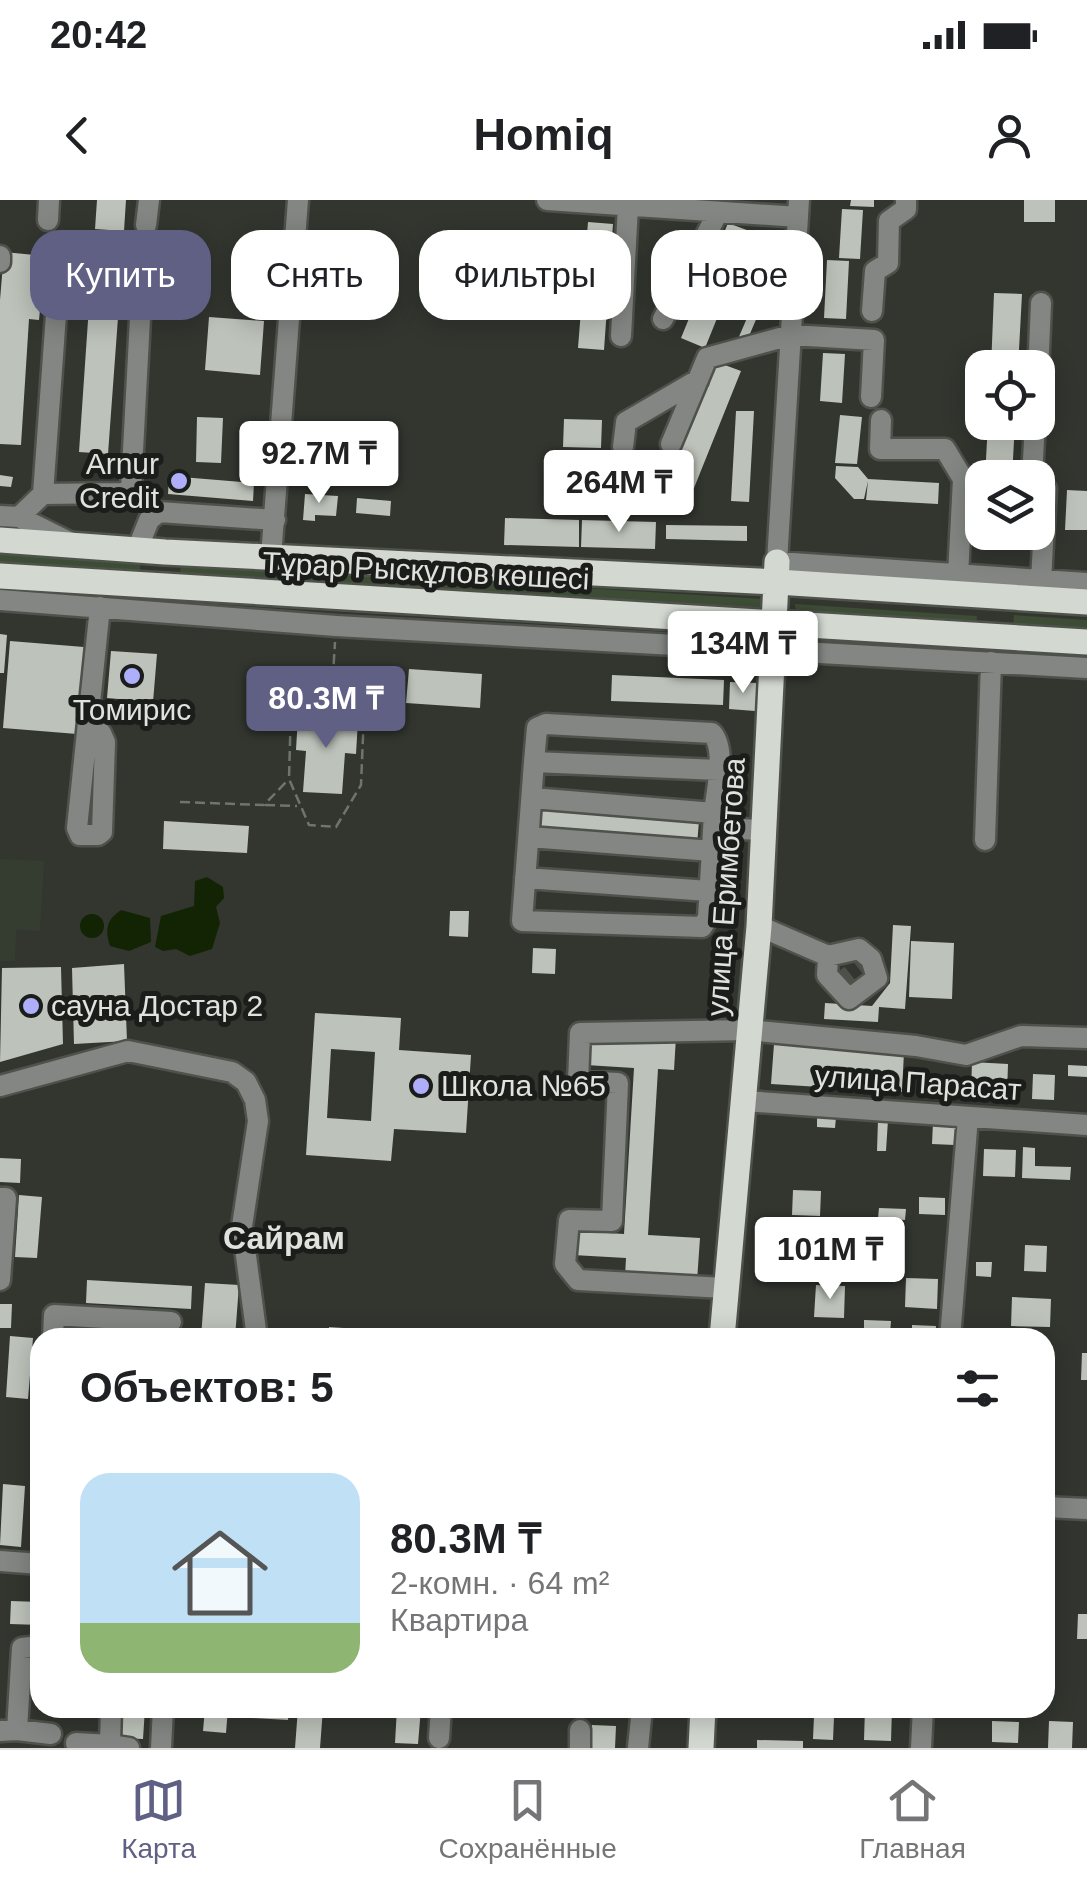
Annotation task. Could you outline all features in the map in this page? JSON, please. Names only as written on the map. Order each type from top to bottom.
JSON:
[{"type":"main road","points":[[0,540],[271,557],[777,572],[890,589],[1087,602]]},
{"type":"main road","points":[[161,587],[165,552]]},
{"type":"main road","name":"улица Еримбетова","points":[[723,1328],[760,926],[777,572]]},
{"type":"main road","name":"Тұрар Рыскұлов көшесі","points":[[0,576],[776,637],[999,636],[1087,642]]},
{"type":"main road","points":[[999,636],[1000,596]]},
{"type":"main road","points":[[701,1748],[702,1718]]},
{"type":"street","points":[[146,225],[148,200]]},
{"type":"street","points":[[271,557],[298,200]]},
{"type":"street","points":[[547,200],[628,206],[799,209]]},
{"type":"street","points":[[872,311],[875,271],[888,263],[889,222],[906,210],[906,200]]},
{"type":"street","points":[[621,336],[628,206]]},
{"type":"street","name":"улица Еримбетова","points":[[777,572],[799,209]]},
{"type":"street","points":[[1039,350],[1042,304]]},
{"type":"street","points":[[43,494],[56,320]]},
{"type":"street","points":[[9,517],[43,494],[123,493],[132,488],[140,320]]},
{"type":"street","points":[[670,444],[707,358],[791,335],[874,340],[872,397]]},
{"type":"street","points":[[623,447],[626,422],[698,380]]},
{"type":"street","points":[[881,420],[880,449],[944,450],[963,479],[951,576]]},
{"type":"street","points":[[137,550],[149,520],[159,512],[275,520]]},
{"type":"street","points":[[9,517],[72,544]]},
{"type":"street","points":[[1041,581],[1043,550]]},
{"type":"street","points":[[777,572],[1087,583]]},
{"type":"street","points":[[890,589],[951,576]]},
{"type":"street","points":[[0,600],[336,626],[776,637],[991,662],[1087,668]]},
{"type":"street","points":[[88,726],[100,607]]},
{"type":"street","points":[[985,840],[991,662]]},
{"type":"street","points":[[546,724],[712,733],[719,744],[718,770],[708,918],[702,928],[526,923],[521,916],[538,728],[546,724]]},
{"type":"street","points":[[534,762],[718,770]]},
{"type":"street","points":[[532,798],[763,830]]},
{"type":"street","points":[[528,837],[712,851]]},
{"type":"street","points":[[526,878],[708,891]]},
{"type":"street","points":[[760,926],[828,956]]},
{"type":"street","points":[[725,1288],[578,1280],[565,1264],[569,1220],[612,1221],[618,1082],[578,1081],[580,1033],[748,1030],[916,1046],[966,1055],[1021,1036],[1087,1038]]},
{"type":"street","points":[[0,1086],[128,1051],[232,1072],[246,1082],[255,1100],[258,1121],[242,1226],[256,1328]]},
{"type":"street","name":"улица Парасат","points":[[744,1101],[1087,1126]]},
{"type":"street","points":[[951,1328],[968,1117]]},
{"type":"street","points":[[0,1198],[6,1198],[0,1280]]},
{"type":"street","points":[[53,1328],[54,1315],[172,1322]]},
{"type":"street","points":[[1055,1507],[1087,1509]]},
{"type":"street","points":[[0,1561],[30,1563]]},
{"type":"street","points":[[30,1647],[22,1648],[9,1731],[51,1734]]},
{"type":"street","points":[[76,1743],[120,1747],[113,1718]]},
{"type":"street","points":[[162,1748],[163,1718]]},
{"type":"street","points":[[439,1738],[440,1718]]},
{"type":"street","points":[[638,1748],[641,1718]]},
{"type":"street","points":[[921,1748],[923,1718]]},
{"type":"path","points":[[331,709],[336,626]]},
{"type":"path","points":[[294,671],[333,674],[366,676],[361,785],[336,827],[308,825],[288,779],[294,671]]},
{"type":"path","points":[[291,706],[364,712]]},
{"type":"path","points":[[264,806],[288,779]]},
{"type":"path","points":[[180,802],[300,806]]},
{"type":"shaded area","points":[[0,553],[140,563],[140,573],[0,564]]},
{"type":"shaded area","points":[[181,564],[765,599],[764,609],[180,574]]},
{"type":"shaded area","points":[[795,604],[977,616],[976,627],[796,616]]},
{"type":"shaded area","points":[[1014,615],[1087,620],[1087,632],[1013,627]]},
{"type":"shaded area","points":[[0,859],[44,861],[40,931],[16,930],[15,961],[0,961]]},
{"type":"shaded area","points":[[207,877],[223,887],[224,898],[216,907],[220,923],[212,949],[190,956],[176,949],[163,951],[155,947],[161,916],[194,906],[195,881]]},
{"type":"shaded area","points":[[121,910],[150,918],[151,942],[129,951],[110,946],[108,926]]},
{"type":"shaded area","points":[[92,914],[104,926],[92,938],[80,926]]},
{"type":"building","points":[[97,200],[126,200],[124,230],[95,229]]},
{"type":"building","points":[[851,200],[874,200],[874,207],[850,206]]},
{"type":"building","points":[[1024,200],[1055,200],[1055,222],[1024,222]]},
{"type":"building","points":[[842,209],[863,210],[860,259],[839,258]]},
{"type":"building","points":[[588,222],[613,224],[613,230],[587,230]]},
{"type":"building","points":[[728,223],[747,230],[725,230]]},
{"type":"building","points":[[4,252],[30,255],[30,319],[21,445],[0,444]]},
{"type":"building","points":[[827,260],[849,261],[846,319],[824,318]]},
{"type":"building","points":[[994,293],[1022,294],[1019,350],[992,350]]},
{"type":"building","points":[[211,317],[264,321],[260,375],[205,370]]},
{"type":"building","points":[[88,320],[118,320],[108,454],[79,452]]},
{"type":"building","points":[[580,320],[606,320],[604,350],[578,348]]},
{"type":"building","points":[[688,320],[716,320],[705,348],[681,338]]},
{"type":"building","points":[[746,320],[756,320],[746,343],[738,339]]},
{"type":"building","points":[[823,353],[845,354],[842,403],[820,401]]},
{"type":"building","points":[[714,361],[741,371],[694,488],[668,478]]},
{"type":"building","points":[[736,411],[754,411],[749,502],[731,501]]},
{"type":"building","points":[[840,415],[862,417],[857,464],[835,463]]},
{"type":"building","points":[[197,417],[223,418],[221,463],[196,462]]},
{"type":"building","points":[[564,419],[602,420],[601,448],[563,447]]},
{"type":"building","points":[[987,440],[1014,440],[1013,460],[986,460]]},
{"type":"building","points":[[582,451],[621,452],[620,482],[581,480]]},
{"type":"building","points":[[836,466],[858,467],[868,479],[939,483],[938,504],[866,500],[868,481],[864,499],[854,499],[835,478]]},
{"type":"building","points":[[0,475],[13,477],[11,487],[0,486]]},
{"type":"building","points":[[169,476],[254,483],[253,501],[168,494]]},
{"type":"building","points":[[1067,490],[1087,491],[1087,530],[1065,530]]},
{"type":"building","points":[[305,494],[338,496],[336,516],[315,515],[315,521],[303,520]]},
{"type":"building","points":[[357,498],[391,501],[390,516],[356,513]]},
{"type":"building","points":[[505,518],[579,520],[579,547],[504,545]]},
{"type":"building","points":[[582,520],[656,522],[655,549],[581,547]]},
{"type":"building","points":[[666,525],[747,526],[747,541],[666,539]]},
{"type":"building","points":[[0,634],[7,635],[4,673],[0,673]]},
{"type":"building","points":[[10,641],[84,647],[77,734],[3,728]]},
{"type":"building","name":"Томирис","points":[[111,651],[157,654],[153,702],[107,698]]},
{"type":"building","points":[[409,669],[482,674],[480,708],[406,703]]},
{"type":"building","points":[[612,675],[724,680],[723,705],[611,701]]},
{"type":"building","points":[[730,682],[757,683],[755,711],[729,709]]},
{"type":"building","points":[[298,716],[358,720],[356,754],[345,753],[342,794],[303,792],[306,751],[296,750]]},
{"type":"building","points":[[534,809],[699,821],[697,845],[532,834]]},
{"type":"building","points":[[164,821],[249,826],[247,853],[163,849]]},
{"type":"building","points":[[450,911],[469,911],[468,937],[449,936]]},
{"type":"building","points":[[893,925],[911,926],[905,1009],[879,1007],[878,1022],[824,1019],[825,1003],[872,1006],[890,983]]},
{"type":"building","points":[[911,941],[954,943],[952,999],[909,997]]},
{"type":"building","points":[[533,948],[556,949],[555,974],[532,973]]},
{"type":"building","points":[[124,964],[127,1041],[74,1044],[72,968]]},
{"type":"building","name":"сауна Достар 2","points":[[61,967],[63,1044],[0,1062],[2,968]]},
{"type":"building","name":"Школа №65","points":[[315,1013],[401,1018],[399,1050],[471,1055],[466,1133],[394,1129],[391,1161],[306,1155]],"holes":[[[331,1049],[375,1052],[371,1121],[327,1118]]]},
{"type":"building","points":[[640,1035],[676,1037],[674,1070],[658,1069],[648,1235],[700,1238],[697,1281],[625,1277],[626,1258],[573,1255],[575,1231],[624,1234],[634,1068],[586,1065],[587,1041],[639,1044]]},
{"type":"building","points":[[774,1044],[904,1052],[902,1092],[771,1084]]},
{"type":"building","points":[[972,1062],[1008,1064],[1007,1095],[971,1094]]},
{"type":"building","points":[[1068,1065],[1087,1066],[1087,1077],[1068,1076]]},
{"type":"building","points":[[1033,1074],[1055,1075],[1054,1100],[1032,1099]]},
{"type":"building","points":[[817,1116],[836,1117],[835,1128],[817,1127]]},
{"type":"building","points":[[878,1120],[888,1120],[886,1151],[877,1151]]},
{"type":"building","points":[[933,1122],[956,1123],[955,1145],[932,1144]]},
{"type":"building","points":[[1023,1147],[1035,1148],[1035,1166],[1071,1167],[1070,1180],[1022,1178]]},
{"type":"building","points":[[984,1149],[1016,1150],[1015,1177],[983,1176]]},
{"type":"building","points":[[0,1158],[21,1159],[20,1183],[0,1182]]},
{"type":"building","points":[[793,1190],[821,1191],[820,1216],[792,1215]]},
{"type":"building","points":[[19,1195],[42,1197],[37,1258],[15,1257]]},
{"type":"building","points":[[919,1197],[945,1198],[945,1215],[919,1214]]},
{"type":"building","points":[[879,1208],[906,1209],[905,1220],[878,1218]]},
{"type":"building","points":[[796,1222],[820,1223],[819,1253],[795,1252]]},
{"type":"building","points":[[876,1233],[901,1234],[899,1266],[875,1265]]},
{"type":"building","points":[[1025,1245],[1047,1246],[1046,1272],[1024,1271]]},
{"type":"building","points":[[976,1262],[992,1262],[991,1277],[976,1276]]},
{"type":"building","points":[[906,1278],[938,1279],[937,1309],[905,1307]]},
{"type":"building","points":[[87,1280],[192,1286],[191,1309],[86,1303]]},
{"type":"building","points":[[205,1283],[239,1285],[236,1328],[202,1328]]},
{"type":"building","points":[[816,1285],[845,1286],[844,1318],[814,1317]]},
{"type":"building","points":[[1012,1297],[1051,1299],[1050,1327],[1011,1326]]},
{"type":"building","points":[[0,1304],[12,1304],[11,1328],[0,1328]]},
{"type":"building","points":[[864,1320],[891,1321],[890,1328],[864,1328]]},
{"type":"building","points":[[10,1336],[30,1338],[28,1399],[6,1397]]},
{"type":"building","points":[[1082,1353],[1087,1353],[1087,1380],[1081,1380]]},
{"type":"building","points":[[3,1484],[25,1486],[21,1547],[0,1545]]},
{"type":"building","points":[[11,1601],[30,1602],[30,1625],[10,1624]]},
{"type":"building","points":[[1078,1614],[1087,1614],[1087,1639],[1077,1639]]},
{"type":"building","points":[[120,1718],[144,1718],[143,1739],[119,1738]]},
{"type":"building","points":[[204,1718],[227,1718],[226,1733],[203,1731]]},
{"type":"building","points":[[297,1718],[322,1718],[320,1748],[295,1748]]},
{"type":"building","points":[[396,1718],[420,1718],[418,1744],[395,1743]]},
{"type":"building","points":[[814,1718],[834,1718],[833,1740],[813,1739]]},
{"type":"building","points":[[865,1718],[892,1718],[891,1741],[864,1740]]},
{"type":"building","points":[[992,1721],[1019,1722],[1018,1743],[992,1742]]},
{"type":"building","points":[[1049,1721],[1073,1722],[1072,1748],[1048,1748]]},
{"type":"building","points":[[592,1725],[616,1726],[615,1748],[590,1748]]},
{"type":"building","points":[[757,1740],[803,1741],[803,1748],[757,1748]]},
{"type":"tunnel","points":[[835,987],[871,959]]},
{"type":"place","name":"Arnur Credit","points":[[179,481]]},
{"type":"place","name":"Томирис","points":[[132,676]]},
{"type":"place","name":"сауна Достар 2","points":[[31,1006]]},
{"type":"place","name":"Школа №65","points":[[421,1086]]},
{"type":"district","name":"Сайрам","points":[[284,1238]]}]
